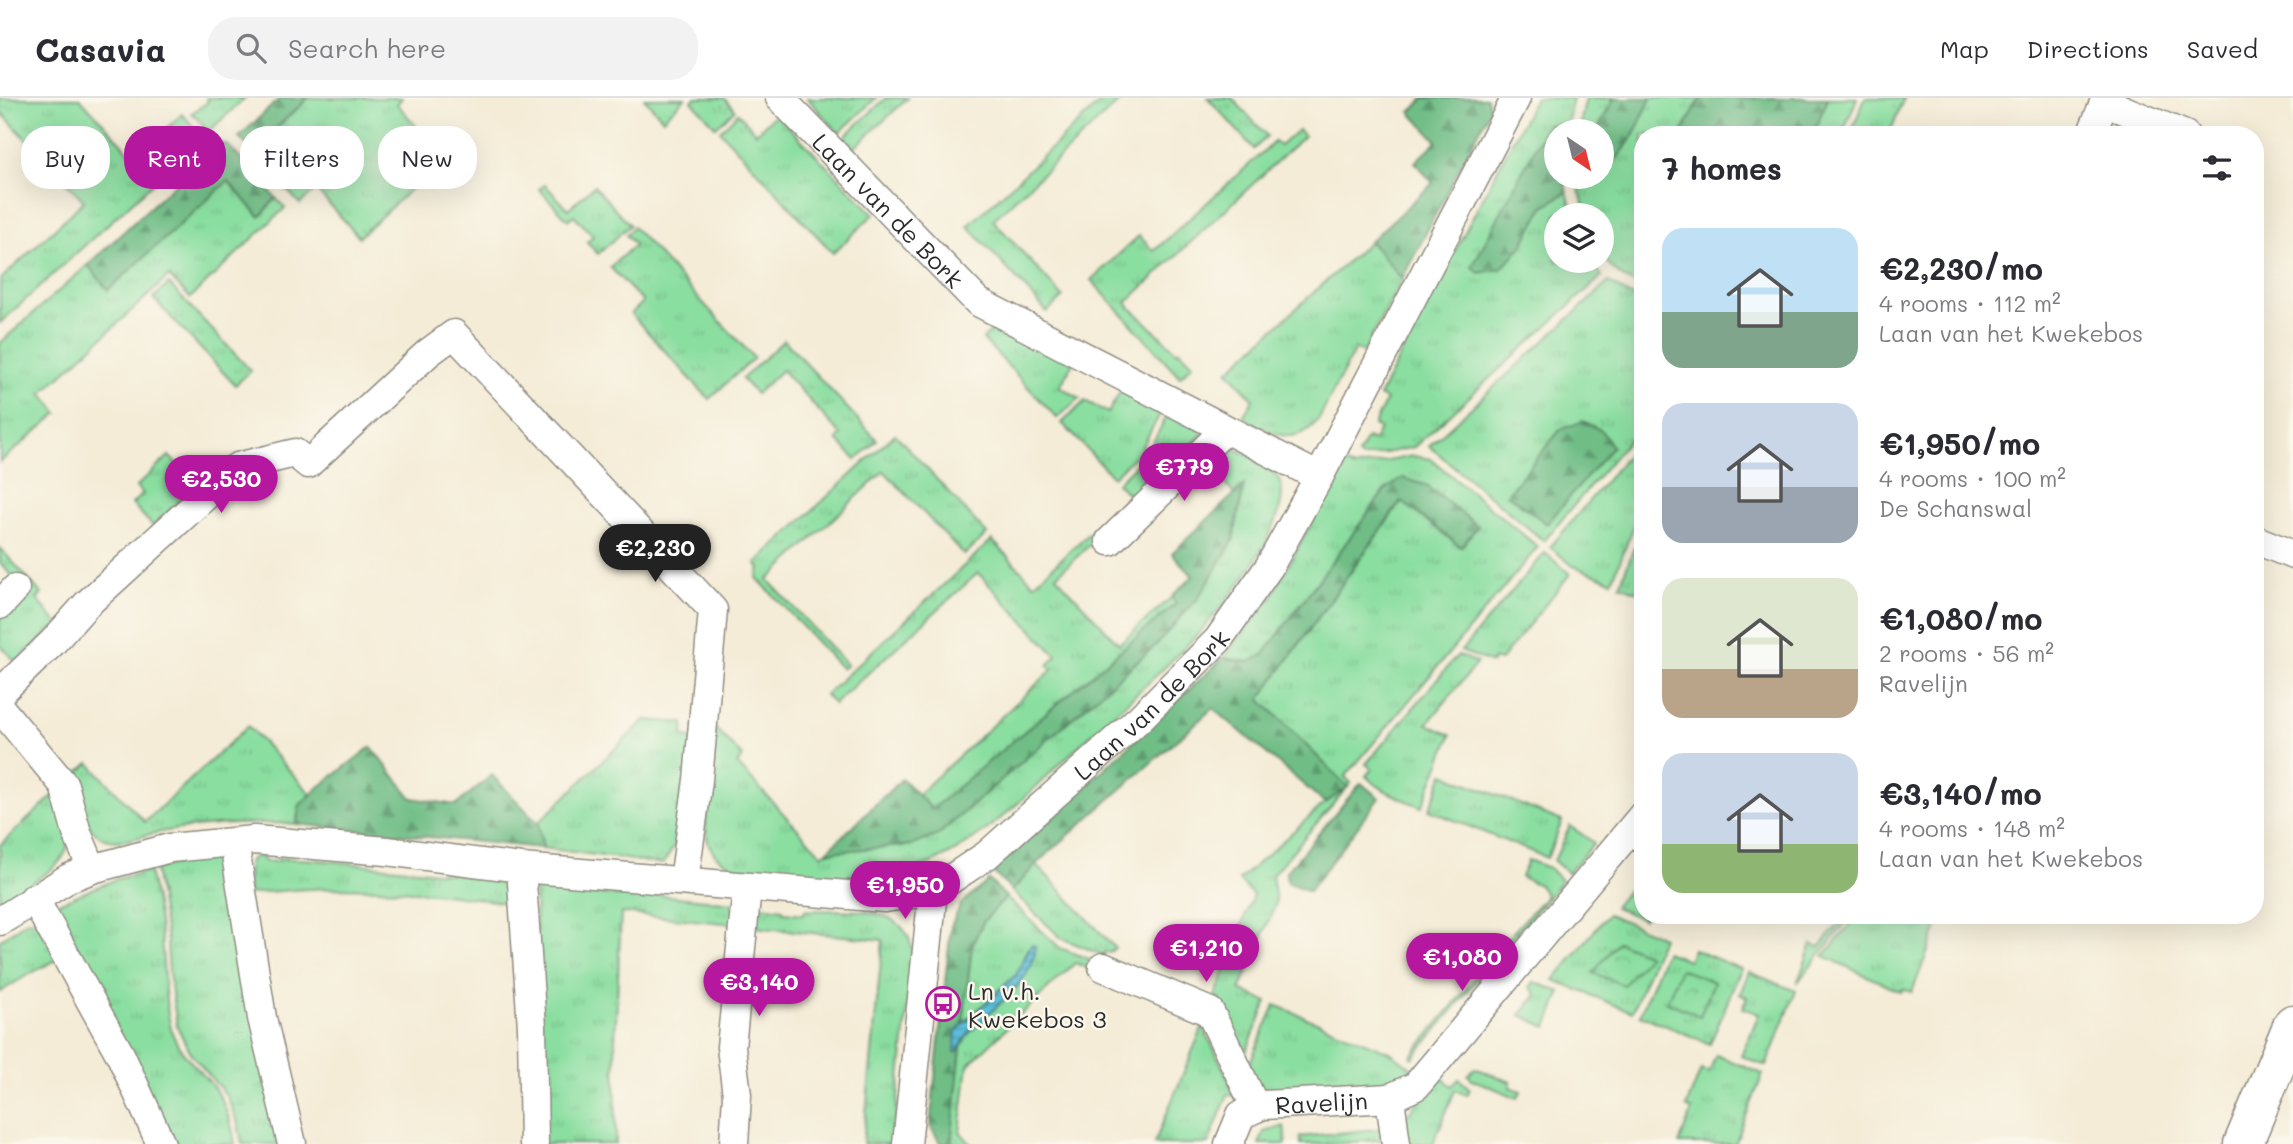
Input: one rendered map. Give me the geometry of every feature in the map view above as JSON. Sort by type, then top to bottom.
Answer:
[{"type":"main road","points":[[2243,1144],[2293,1024]]},
{"type":"street","name":"Laan van de Bork","points":[[780,98],[978,302],[1319,477]]},
{"type":"street","name":"Laan van de Bork","points":[[933,891],[987,855],[1140,718],[1218,640],[1269,567],[1319,477],[1516,98]]},
{"type":"street","points":[[2095,126],[2105,100],[2164,126]]},
{"type":"street","points":[[0,693],[87,604],[237,467],[295,453],[308,464],[428,353],[454,334],[713,610],[698,780],[684,881]]},
{"type":"street","points":[[1110,541],[1226,430]]},
{"type":"street","points":[[2264,543],[2293,555]]},
{"type":"street","points":[[0,708],[64,785],[77,833],[92,869]]},
{"type":"street","name":"Ravelijn","points":[[1229,1144],[1241,1115],[1264,1105],[1390,1098],[1416,1086],[1634,827]]},
{"type":"street","points":[[0,921],[69,878],[92,869],[170,848],[254,840],[747,888],[885,898],[933,891],[907,1144]]},
{"type":"street","points":[[234,842],[262,1018],[292,1144]]},
{"type":"street","points":[[521,868],[532,1027],[534,1144]]},
{"type":"street","points":[[734,1144],[737,1095],[731,1047],[747,888]]},
{"type":"street","points":[[34,898],[121,1056],[161,1144]]},
{"type":"street","name":"Ravelijn","points":[[1103,967],[1210,1012],[1256,1108]]},
{"type":"street","name":"Ravelijn","points":[[1390,1098],[1396,1144]]},
{"type":"green space","points":[[0,98],[80,98],[106,126],[21,126],[21,134],[0,111]]},
{"type":"green space","points":[[206,98],[245,98],[214,126],[204,126],[192,113],[208,102]]},
{"type":"green space","points":[[280,98],[308,98],[278,126],[251,126]]},
{"type":"green space","points":[[308,98],[402,98],[397,104],[416,126],[378,126],[378,189],[411,189],[359,237],[316,190],[300,204],[286,189],[364,189],[364,126],[278,126]]},
{"type":"green space","points":[[644,98],[685,98],[663,119]]},
{"type":"green space","points":[[694,98],[724,98],[735,110],[716,127],[692,101]]},
{"type":"green space","points":[[807,98],[876,98],[839,133]]},
{"type":"green space","points":[[886,98],[908,98],[853,149],[843,138]]},
{"type":"green space","points":[[1105,98],[1123,98],[993,220],[1063,297],[1047,312],[968,226]]},
{"type":"green space","points":[[1208,98],[1232,98],[1267,136],[1254,149]]},
{"type":"green space","points":[[1425,98],[1487,98],[1490,110],[1402,279],[1370,241],[1433,183],[1415,162],[1437,141],[1410,112]]},
{"type":"green space","points":[[1535,98],[1573,98],[1568,119],[1544,119],[1544,140],[1522,246],[1544,206],[1544,273],[1600,273],[1602,276],[1414,447],[1362,458],[1358,455],[1367,438],[1374,441],[1380,429],[1374,425],[1386,400],[1379,396]]},
{"type":"green space","points":[[1586,98],[1614,98],[1603,119],[1581,119]]},
{"type":"green space","points":[[1614,98],[1651,98],[1638,126],[1634,126],[1634,133],[1614,161],[1614,119],[1603,119]]},
{"type":"green space","points":[[1651,98],[1701,98],[1686,126],[1638,126]]},
{"type":"green space","points":[[1701,98],[1828,98],[1816,126],[1686,126]]},
{"type":"green space","points":[[1828,98],[1857,98],[1846,126],[1816,126]]},
{"type":"green space","points":[[1865,98],[1904,98],[1893,126],[1854,126]]},
{"type":"green space","points":[[738,113],[756,133],[776,114],[874,214],[833,253],[720,131]]},
{"type":"green space","points":[[182,114],[193,126],[169,126]]},
{"type":"green space","points":[[1298,130],[1304,136],[1126,303],[1193,364],[1180,377],[1091,280],[1139,236],[1154,251],[1274,142],[1280,146]]},
{"type":"green space","points":[[110,131],[124,146],[124,189],[146,189],[0,323],[0,280],[84,201],[73,189],[110,189]]},
{"type":"green space","points":[[1544,131],[1544,189],[1566,189],[1567,192],[1549,203],[1544,203],[1522,246],[1501,269],[1479,273],[1472,267]]},
{"type":"green space","points":[[1634,133],[1634,283],[1614,270],[1614,203],[1583,203],[1579,190],[1614,189],[1614,162]]},
{"type":"green space","points":[[226,145],[240,158],[240,189],[268,189],[276,198],[260,217],[228,181],[226,183]]},
{"type":"green space","points":[[228,180],[260,216],[276,198],[285,208],[190,298],[169,276],[42,393],[58,413],[0,462],[0,343],[88,265],[108,290],[218,189],[226,189]]},
{"type":"green space","points":[[545,185],[568,209],[594,186],[630,225],[598,254],[587,242],[593,236],[574,215],[568,220],[539,189]]},
{"type":"green space","points":[[170,189],[219,189],[108,290],[88,265]]},
{"type":"green space","points":[[1567,192],[1570,203],[1549,203]]},
{"type":"green space","points":[[633,227],[754,358],[709,399],[631,314],[643,302],[610,267],[635,245],[626,235]]},
{"type":"green space","points":[[1370,241],[1402,279],[1364,352],[1355,349],[1319,419],[1310,428],[1291,436],[1272,432],[1243,417],[1253,399],[1228,371]]},
{"type":"green space","points":[[1609,282],[1634,297],[1634,434],[1544,541],[1429,446]]},
{"type":"green space","points":[[169,284],[251,371],[235,385],[153,298]]},
{"type":"green space","points":[[1000,323],[1073,362],[1060,387],[1080,398],[1057,418],[983,339]]},
{"type":"green space","points":[[784,340],[877,440],[856,460],[837,440],[841,435],[782,370],[756,394],[742,379]]},
{"type":"green space","points":[[1122,388],[1163,409],[1139,452],[1113,477],[1062,423],[1085,401],[1108,413]]},
{"type":"green space","points":[[1169,412],[1205,431],[1136,503],[1117,483],[1146,455]]},
{"type":"green space","points":[[1583,421],[1601,430],[1612,447],[1547,524],[1507,494],[1560,430]]},
{"type":"green space","points":[[895,434],[987,534],[964,555],[884,471],[768,580],[847,665],[842,669],[757,578],[760,568],[756,563]]},
{"type":"green space","points":[[1227,445],[1266,465],[1278,477],[1281,485],[1278,515],[1261,551],[1228,599],[1188,645],[1010,811],[946,856],[901,873],[878,877],[832,878],[739,868],[716,856],[706,832],[715,728],[743,757],[737,764],[822,855],[826,852],[913,845],[938,835],[1157,644],[1198,598],[1233,541],[1244,486],[1234,494],[1208,466],[1209,459]]},
{"type":"green space","points":[[1634,448],[1634,526],[1612,581],[1573,566],[1550,547]]},
{"type":"green space","points":[[169,456],[197,485],[153,526],[132,504],[143,494],[136,487]]},
{"type":"green space","points":[[1413,456],[1431,459],[1538,547],[1345,777],[1351,783],[1272,875],[1276,903],[1240,990],[1267,1002],[1244,1057],[1220,999],[1215,997],[1253,895],[1239,880],[1325,803],[1347,787],[1259,700],[1402,501],[1461,547],[1477,526],[1385,490],[1264,654],[1250,662],[1223,658],[1271,598],[1344,463],[1354,468]]},
{"type":"green space","points":[[1403,478],[1425,485],[1478,526],[1461,547],[1401,501],[1260,699],[1348,787],[1325,803],[1213,708],[1036,864],[1012,891],[990,869],[1030,838],[1223,658],[1250,662],[1264,654],[1385,490]]},
{"type":"green space","points":[[1244,485],[1233,541],[1198,598],[1157,644],[938,835],[913,845],[826,852],[902,779],[932,809],[1176,604],[1172,597],[1193,576],[1172,553]]},
{"type":"green space","points":[[1126,499],[1132,506],[1056,576],[1119,644],[1172,597],[1176,604],[932,810],[917,795],[1052,670],[1048,665],[1057,656],[978,573],[834,704],[825,695],[992,540],[1034,584]]},
{"type":"green space","points":[[0,548],[42,594],[37,599],[58,624],[16,662],[0,645],[0,618],[27,592],[0,563]]},
{"type":"green space","points":[[1634,548],[1634,590],[1620,585]]},
{"type":"green space","points":[[1545,553],[1570,574],[1500,661],[1494,659],[1492,663],[1461,651]]},
{"type":"green space","points":[[1458,655],[1477,663],[1427,724],[1451,735],[1422,807],[1372,782],[1366,776],[1372,769],[1366,764]]},
{"type":"green space","points":[[645,720],[684,723],[683,736],[694,739],[679,839],[663,864],[543,848],[538,823]]},
{"type":"green space","points":[[248,726],[311,794],[300,805],[296,824],[205,826],[118,841],[99,836],[89,825],[72,778],[89,763],[145,822]]},
{"type":"green space","points":[[371,747],[412,798],[456,805],[492,775],[538,823],[543,848],[296,824],[300,805]]},
{"type":"green space","points":[[1444,774],[1562,821],[1547,858],[1429,810]]},
{"type":"green space","points":[[1361,783],[1379,798],[1309,891],[1287,882],[1286,872]]},
{"type":"green space","points":[[54,795],[67,831],[66,852],[42,877],[0,901],[0,845]]},
{"type":"green space","points":[[1570,826],[1594,843],[1568,873],[1554,861]]},
{"type":"green space","points":[[253,857],[263,857],[263,861],[278,862],[278,858],[319,860],[505,879],[513,887],[516,905],[382,889],[316,889],[249,894],[248,863]]},
{"type":"green space","points":[[222,858],[283,1144],[242,1144],[238,1123],[226,1095],[190,1053],[177,1026],[155,869],[183,862]]},
{"type":"green space","points":[[1528,860],[1549,868],[1562,881],[1492,963],[1487,961],[1546,896],[1539,885],[1521,877]]},
{"type":"green space","points":[[1036,864],[1115,948],[1103,955],[1061,938],[1012,891]]},
{"type":"green space","points":[[149,871],[159,922],[166,999],[173,1035],[183,1053],[211,1084],[221,1100],[235,1144],[168,1144],[55,917],[58,903],[117,879]]},
{"type":"green space","points":[[989,880],[1006,897],[983,922],[972,945],[963,1023],[957,1031],[957,1052],[961,1047],[951,1144],[941,1144],[930,1126],[951,926],[961,904]]},
{"type":"green space","points":[[535,882],[569,885],[569,889],[619,896],[620,891],[623,891],[732,903],[734,909],[734,924],[621,913],[615,1040],[616,1144],[540,1144]]},
{"type":"green space","points":[[1634,882],[1634,915],[1614,907]]},
{"type":"green space","points":[[1006,897],[1060,948],[1100,963],[1097,972],[1075,963],[968,1065],[960,1132],[971,1144],[951,1144],[961,1047],[970,1032],[1016,988],[1028,970],[1033,945],[1027,950],[1017,974],[963,1023],[972,945],[983,922]]},
{"type":"green space","points":[[762,906],[804,914],[805,910],[874,913],[901,926],[909,939],[913,958],[895,1144],[863,1144],[883,940],[754,927],[756,912]]},
{"type":"green space","points":[[1608,914],[1662,937],[1632,1012],[1554,980]]},
{"type":"green space","points":[[28,920],[41,924],[60,958],[0,992],[0,940]]},
{"type":"green space","points":[[1839,924],[1845,924],[1797,983],[1812,944],[1820,947]]},
{"type":"green space","points":[[1851,924],[1938,925],[1912,992],[1902,989],[1901,992],[1824,956]]},
{"type":"green space","points":[[1618,942],[1649,955],[1624,985],[1593,973]]},
{"type":"green space","points":[[1693,949],[1741,969],[1710,1044],[1640,1015],[1665,952],[1688,960]]},
{"type":"green space","points":[[1438,951],[1486,970],[1413,1058],[1411,1056],[1480,972],[1479,969]]},
{"type":"green space","points":[[1680,969],[1714,982],[1700,1016],[1667,1002]]},
{"type":"green space","points":[[1749,972],[1796,991],[1766,1066],[1741,1056],[1759,1014],[1743,1008],[1747,997],[1740,994]]},
{"type":"green space","points":[[1534,982],[1561,992],[1547,1027],[1520,1015],[1537,995],[1530,987]]},
{"type":"green space","points":[[1275,1005],[1392,1053],[1414,1070],[1396,1081],[1387,1083],[1259,1094],[1248,1067]]},
{"type":"green space","points":[[1203,1026],[1237,1097],[1228,1094],[1208,1144],[1154,1144]]},
{"type":"green space","points":[[1716,1055],[1763,1074],[1735,1144],[1679,1144],[1692,1110],[1686,1107],[1701,1070],[1709,1073]]},
{"type":"green space","points":[[1475,1068],[1511,1082],[1510,1087],[1521,1091],[1518,1098],[1473,1080],[1468,1075]]},
{"type":"green space","points":[[1439,1075],[1452,1086],[1459,1079],[1470,1089],[1467,1095],[1455,1090],[1433,1144],[1406,1144],[1404,1119]]},
{"type":"green space","points":[[1284,1126],[1286,1144],[1259,1144],[1264,1132]]},
{"type":"green space","points":[[1386,1128],[1387,1139],[1301,1144],[1300,1137]]},
{"type":"water","points":[[1031,945],[1035,946],[1034,957],[1022,980],[971,1031],[955,1052],[956,1031],[1017,974]]},
{"type":"place","name":"Ln v.h. Kwekebos 3","points":[[943,1004]]}]
